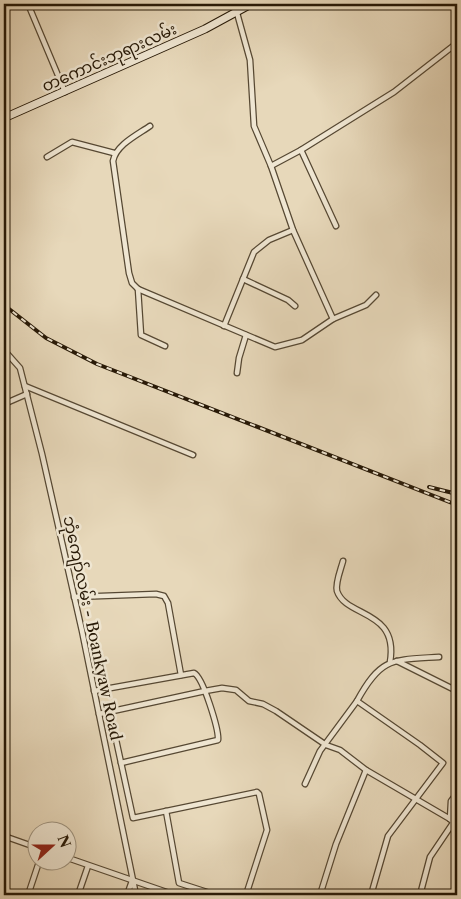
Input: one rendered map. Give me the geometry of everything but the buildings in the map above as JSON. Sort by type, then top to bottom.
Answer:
[{"type":"main road","name":"တကောင်းဘုရားလမ်း","points":[[4,118],[65,93],[237,13],[251,4]]},
{"type":"street","points":[[28,4],[65,93]]},
{"type":"street","points":[[237,13],[250,60],[254,126],[271,166],[293,230],[333,319]]},
{"type":"street","points":[[271,166],[301,150],[394,92],[457,43]]},
{"type":"street","points":[[150,126],[114,153],[113,168],[129,274],[132,283],[138,290],[276,347],[302,340],[333,319],[366,305],[376,295]]},
{"type":"street","points":[[47,157],[72,142],[114,153]]},
{"type":"street","points":[[301,150],[336,226]]},
{"type":"street","points":[[224,326],[254,252],[259,246],[293,230]]},
{"type":"street","points":[[243,279],[288,300],[295,306]]},
{"type":"street","points":[[138,290],[141,334],[165,346]]},
{"type":"street","points":[[237,373],[239,358],[246,335]]},
{"type":"street","name":"ဘုံကျော်လမ်း - Boankyaw Road","points":[[4,350],[20,368],[27,394],[74,597],[136,895]]},
{"type":"street","points":[[25,386],[193,455]]},
{"type":"street","points":[[4,404],[27,394]]},
{"type":"street","points":[[343,561],[337,587],[338,592],[347,603],[381,624],[389,638],[392,651],[390,662]]},
{"type":"street","points":[[74,597],[156,594],[164,596],[168,603],[181,675]]},
{"type":"street","points":[[305,784],[320,751],[357,701],[366,683],[390,662],[439,657]]},
{"type":"street","points":[[396,660],[457,691]]},
{"type":"street","points":[[94,691],[181,675],[197,674],[205,691],[218,740],[121,763]]},
{"type":"street","points":[[99,714],[222,688],[236,690],[244,698],[276,711],[326,745],[340,750],[366,770],[454,823]]},
{"type":"street","points":[[357,701],[442,760],[442,766],[388,836],[371,895]]},
{"type":"street","points":[[110,712],[133,818]]},
{"type":"street","points":[[320,895],[336,844],[366,770]]},
{"type":"street","points":[[121,820],[258,793],[267,830],[246,895]]},
{"type":"street","points":[[420,895],[430,857],[454,823],[451,801],[457,793]]},
{"type":"street","points":[[78,862],[133,879],[175,895],[179,883],[166,811]]},
{"type":"street","points":[[4,836],[28,844]]},
{"type":"street","points":[[78,895],[88,866]]},
{"type":"street","points":[[28,895],[35,872]]},
{"type":"street","points":[[127,895],[133,879]]},
{"type":"street","points":[[179,883],[216,895]]},
{"type":"railway","points":[[4,305],[46,338],[97,364],[457,505]]},
{"type":"railway","points":[[429,487],[457,494]]}]
